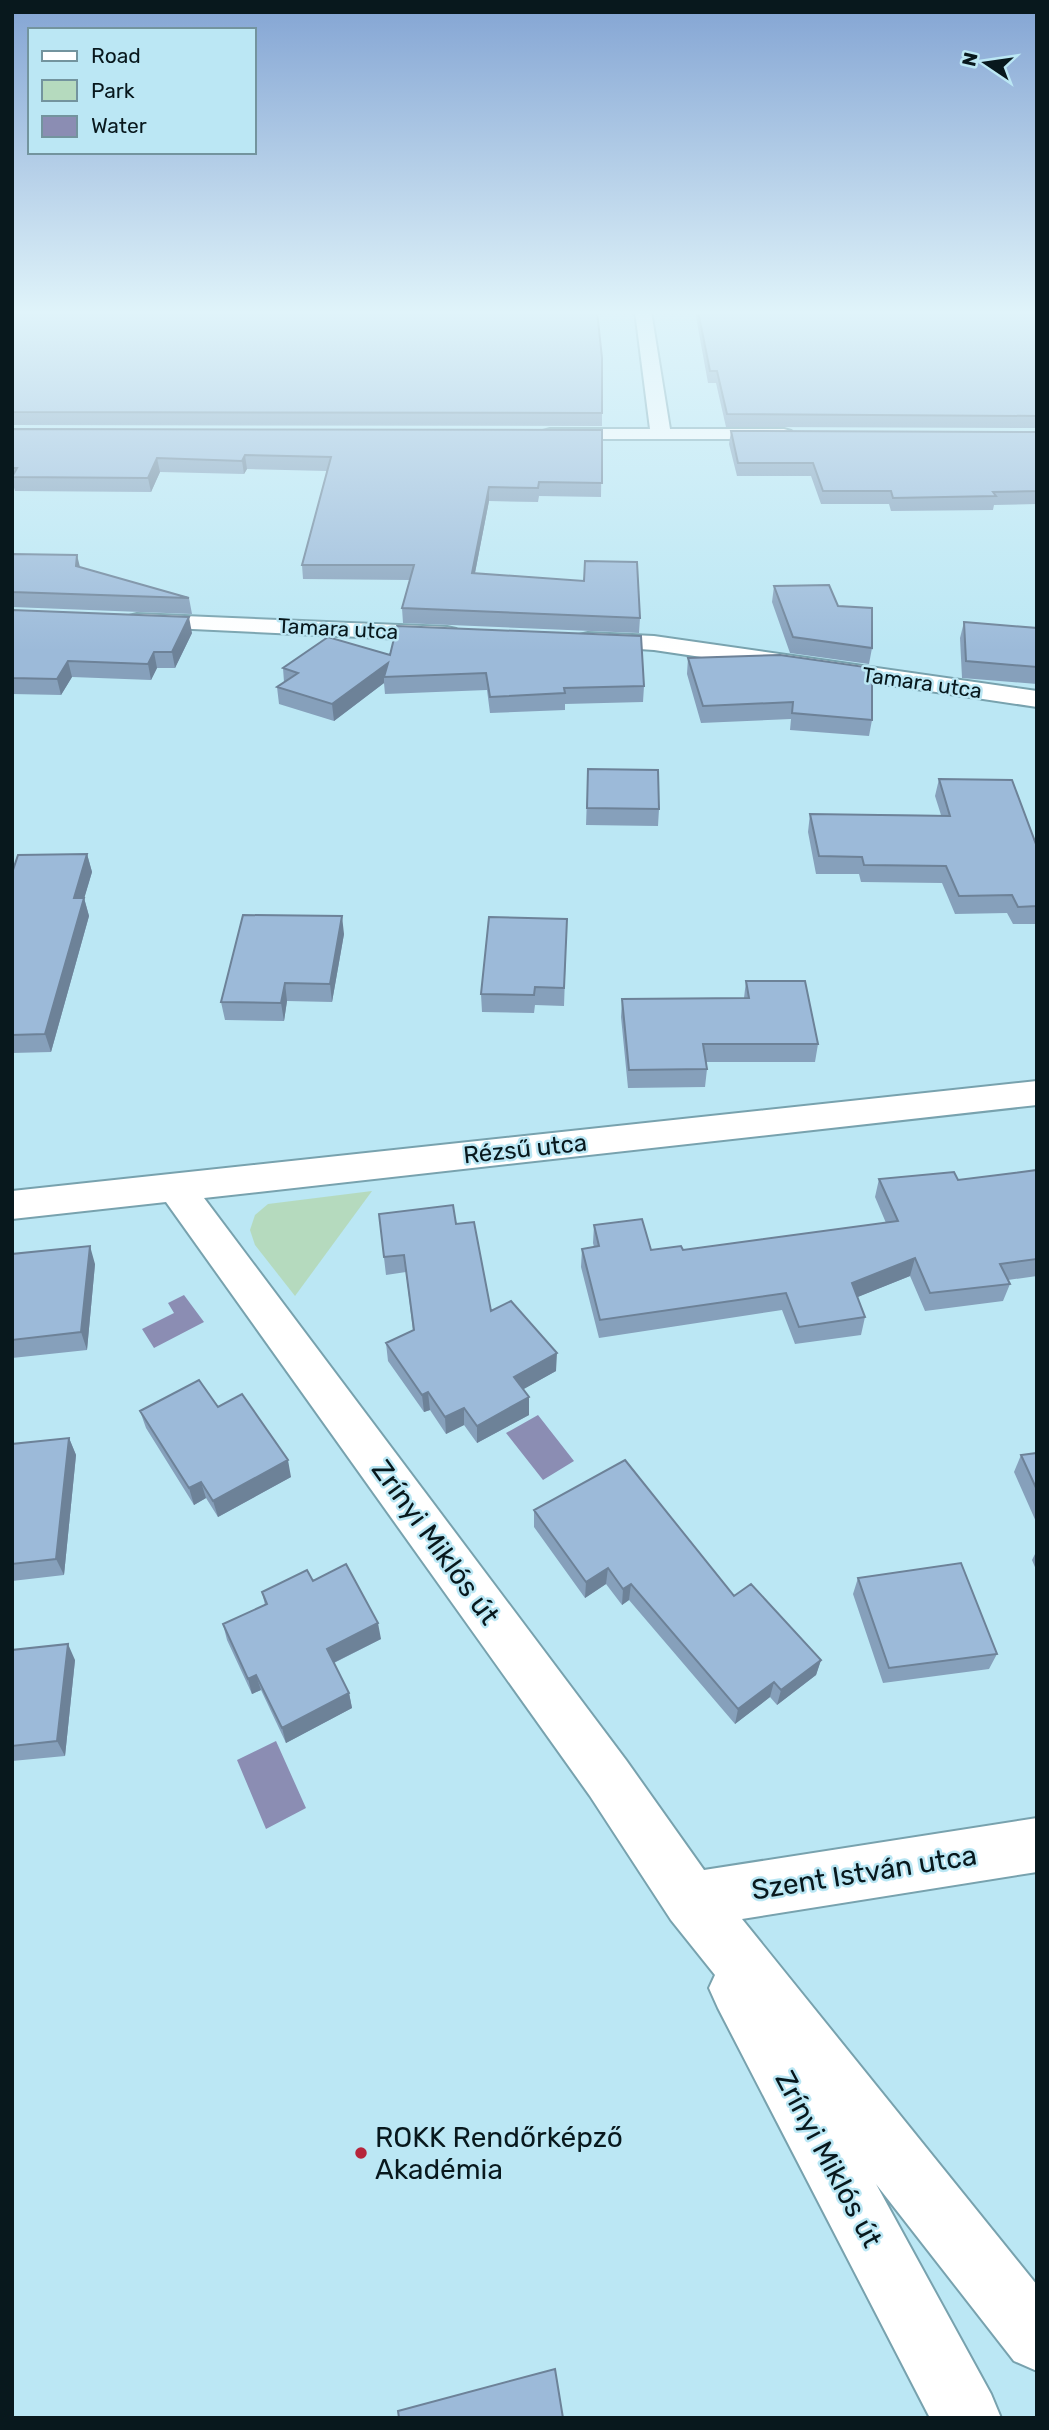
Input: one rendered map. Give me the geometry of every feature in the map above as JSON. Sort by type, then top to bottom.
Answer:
[{"type":"street","points":[[660,424],[662,435]]},
{"type":"street","points":[[537,435],[800,435]]},
{"type":"street","name":"Tamara utca","points":[[109,620],[465,635]]},
{"type":"street","name":"Tamara utca","points":[[559,639],[654,643],[1037,699]]},
{"type":"street","name":"Rézsű utca","points":[[12,1205],[1037,1093]]},
{"type":"street","name":"Zrínyi Miklós út","points":[[176,1187],[608,1777],[691,1900],[1037,2338]]},
{"type":"street","name":"Szent István utca","points":[[691,1900],[1037,1845]]},
{"type":"street","name":"Zrínyi Miklós út","points":[[691,1900],[967,2418]]},
{"type":"green space","points":[[372,1191],[295,1296],[255,1245],[250,1230],[255,1215],[268,1204]]},
{"type":"water","points":[[184,1295],[204,1322],[154,1348],[142,1329],[174,1313],[168,1303]]},
{"type":"water","points":[[538,1415],[574,1461],[543,1480],[506,1433]]},
{"type":"water","points":[[276,1741],[306,1808],[266,1829],[237,1760]]},
{"type":"building","points":[[12,429],[602,430],[602,483],[539,482],[538,488],[489,487],[472,573],[584,581],[585,561],[637,562],[640,618],[402,608],[414,565],[302,565],[331,457],[245,455],[242,461],[157,458],[148,478],[12,477],[17,468],[12,468]]},
{"type":"building","points":[[731,431],[1037,432],[1037,491],[993,492],[996,496],[893,498],[891,491],[823,491],[813,463],[738,463]]},
{"type":"building","points":[[12,554],[77,555],[76,566],[189,598],[12,592]]},
{"type":"building","points":[[829,585],[838,606],[872,608],[872,648],[793,637],[774,586]]},
{"type":"building","points":[[12,610],[189,617],[172,652],[154,652],[148,664],[68,661],[57,679],[12,678]]},
{"type":"building","points":[[964,622],[1037,628],[1037,667],[966,661]]},
{"type":"building","points":[[397,626],[641,636],[644,686],[564,688],[565,693],[490,697],[486,673],[384,677],[388,663],[332,704],[277,687],[298,673],[283,668],[328,637],[390,655]]},
{"type":"building","points":[[780,655],[872,668],[872,720],[792,713],[793,702],[703,706],[688,658]]},
{"type":"building","points":[[588,769],[658,770],[659,809],[587,808]]},
{"type":"building","points":[[939,779],[1012,780],[1037,847],[1037,906],[1018,907],[1012,895],[959,896],[946,866],[864,865],[862,857],[819,856],[810,814],[950,816]]},
{"type":"building","points":[[87,854],[74,898],[84,898],[45,1034],[12,1035],[12,873],[18,855]]},
{"type":"building","points":[[243,915],[342,916],[330,984],[285,983],[281,1003],[221,1002]]},
{"type":"building","points":[[489,917],[567,919],[564,988],[535,987],[534,995],[481,994]]},
{"type":"building","points":[[746,981],[805,981],[818,1044],[703,1044],[707,1069],[629,1070],[622,999],[749,998]]},
{"type":"building","points":[[1037,1170],[1037,1259],[1000,1264],[1010,1284],[930,1293],[915,1258],[852,1283],[865,1317],[799,1327],[786,1293],[600,1320],[582,1249],[599,1246],[594,1225],[642,1219],[651,1250],[681,1246],[683,1250],[898,1221],[879,1179],[954,1172],[958,1180]]},
{"type":"building","points":[[453,1205],[456,1224],[474,1222],[491,1311],[511,1301],[557,1353],[514,1377],[529,1397],[477,1426],[464,1408],[445,1417],[428,1392],[422,1395],[386,1343],[414,1330],[404,1255],[384,1257],[379,1214]]},
{"type":"building","points":[[90,1246],[81,1332],[12,1340],[12,1254]]},
{"type":"building","points":[[199,1380],[218,1407],[242,1394],[288,1460],[213,1501],[201,1482],[189,1488],[140,1411]]},
{"type":"building","points":[[69,1438],[56,1559],[12,1564],[12,1444]]},
{"type":"building","points":[[1037,1453],[1037,1490],[1021,1455]]},
{"type":"building","points":[[625,1460],[734,1596],[751,1584],[821,1660],[781,1690],[774,1682],[738,1709],[631,1584],[623,1589],[608,1568],[586,1582],[534,1510]]},
{"type":"building","points":[[961,1563],[997,1654],[889,1668],[858,1578]]},
{"type":"building","points":[[346,1564],[378,1623],[327,1649],[349,1693],[282,1728],[256,1675],[248,1679],[223,1624],[267,1604],[262,1592],[307,1570],[313,1581]]},
{"type":"building","points":[[68,1644],[57,1741],[12,1746],[12,1650]]},
{"type":"building","points":[[555,2369],[563,2418],[399,2418],[398,2411]]},
{"type":"place","name":"ROKK Rendőrképző Akadémia","points":[[361,2153]]}]
